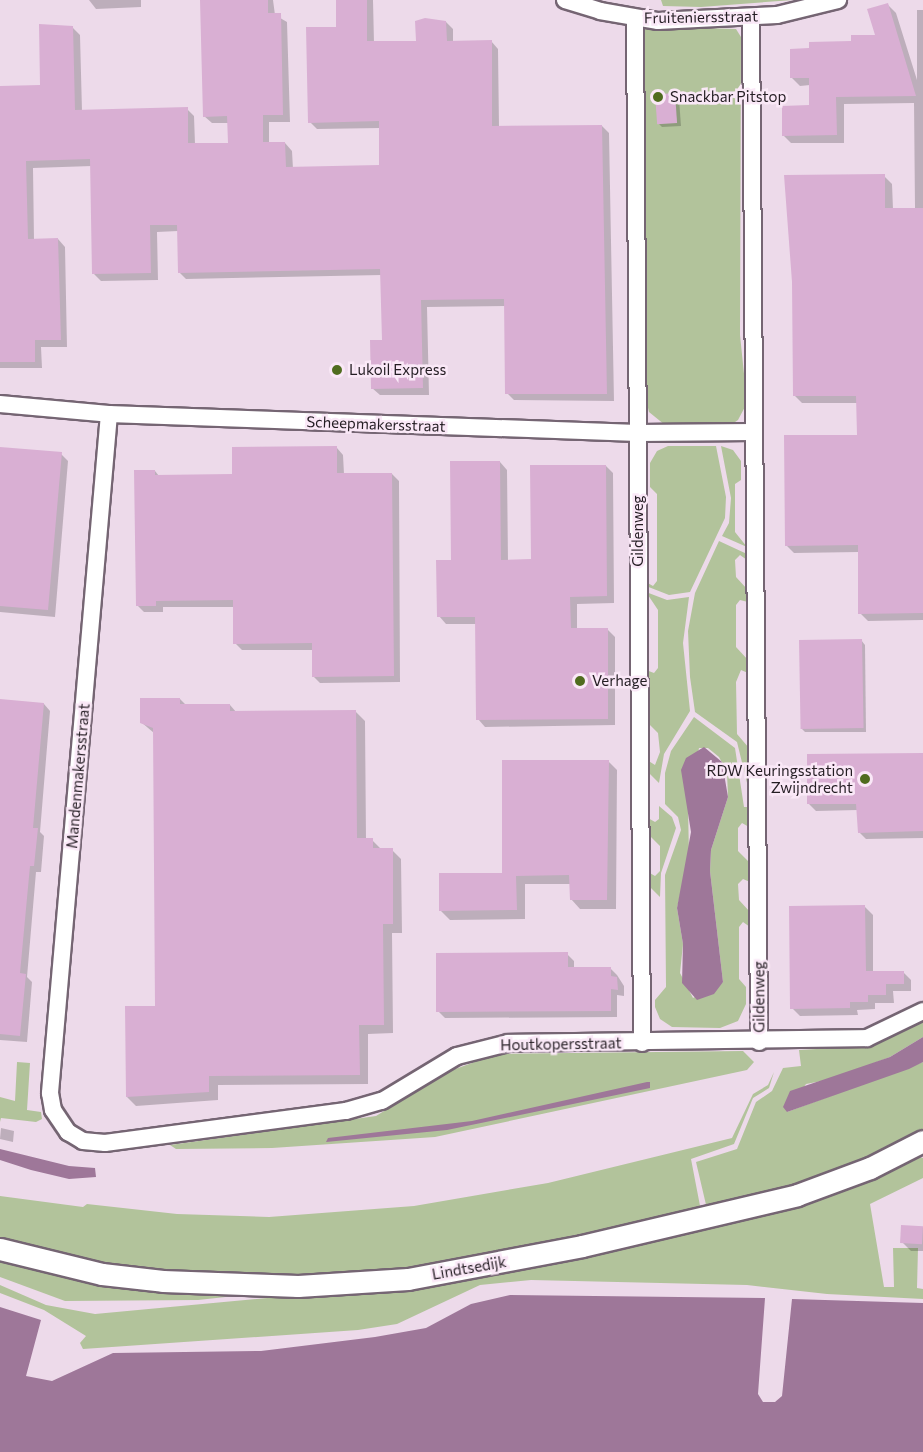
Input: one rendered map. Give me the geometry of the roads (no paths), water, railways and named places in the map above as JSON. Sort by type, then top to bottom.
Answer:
[{"type":"street","name":"Fruiteniersstraat","points":[[565,0],[635,18],[751,17],[807,10],[838,0]]},
{"type":"street","name":"Gildenweg","points":[[751,17],[759,1042]]},
{"type":"street","name":"Gildenweg","points":[[635,18],[642,1043]]},
{"type":"street","name":"Scheepmakersstraat","points":[[0,404],[109,414],[638,433],[753,432]]},
{"type":"street","name":"Mandenmakersstraat","points":[[68,1132],[53,1110],[50,1093],[109,414]]},
{"type":"street","name":"Houtkopersstraat","points":[[68,1132],[82,1141],[105,1143],[346,1111],[382,1101],[457,1056],[483,1047],[867,1038],[923,1011]]},
{"type":"street","name":"Lindtsedijk","points":[[0,1249],[102,1274],[163,1281],[298,1286],[408,1279],[582,1246],[797,1195],[870,1168],[923,1141]]},
{"type":"place","name":"Snackbar Pitstop","points":[[658,97]]},
{"type":"place","name":"Lukoil Express","points":[[337,370]]},
{"type":"place","name":"Verhage","points":[[580,681]]},
{"type":"place","name":"RDW Keuringsstation Zwijndrecht","points":[[865,779]]}]
